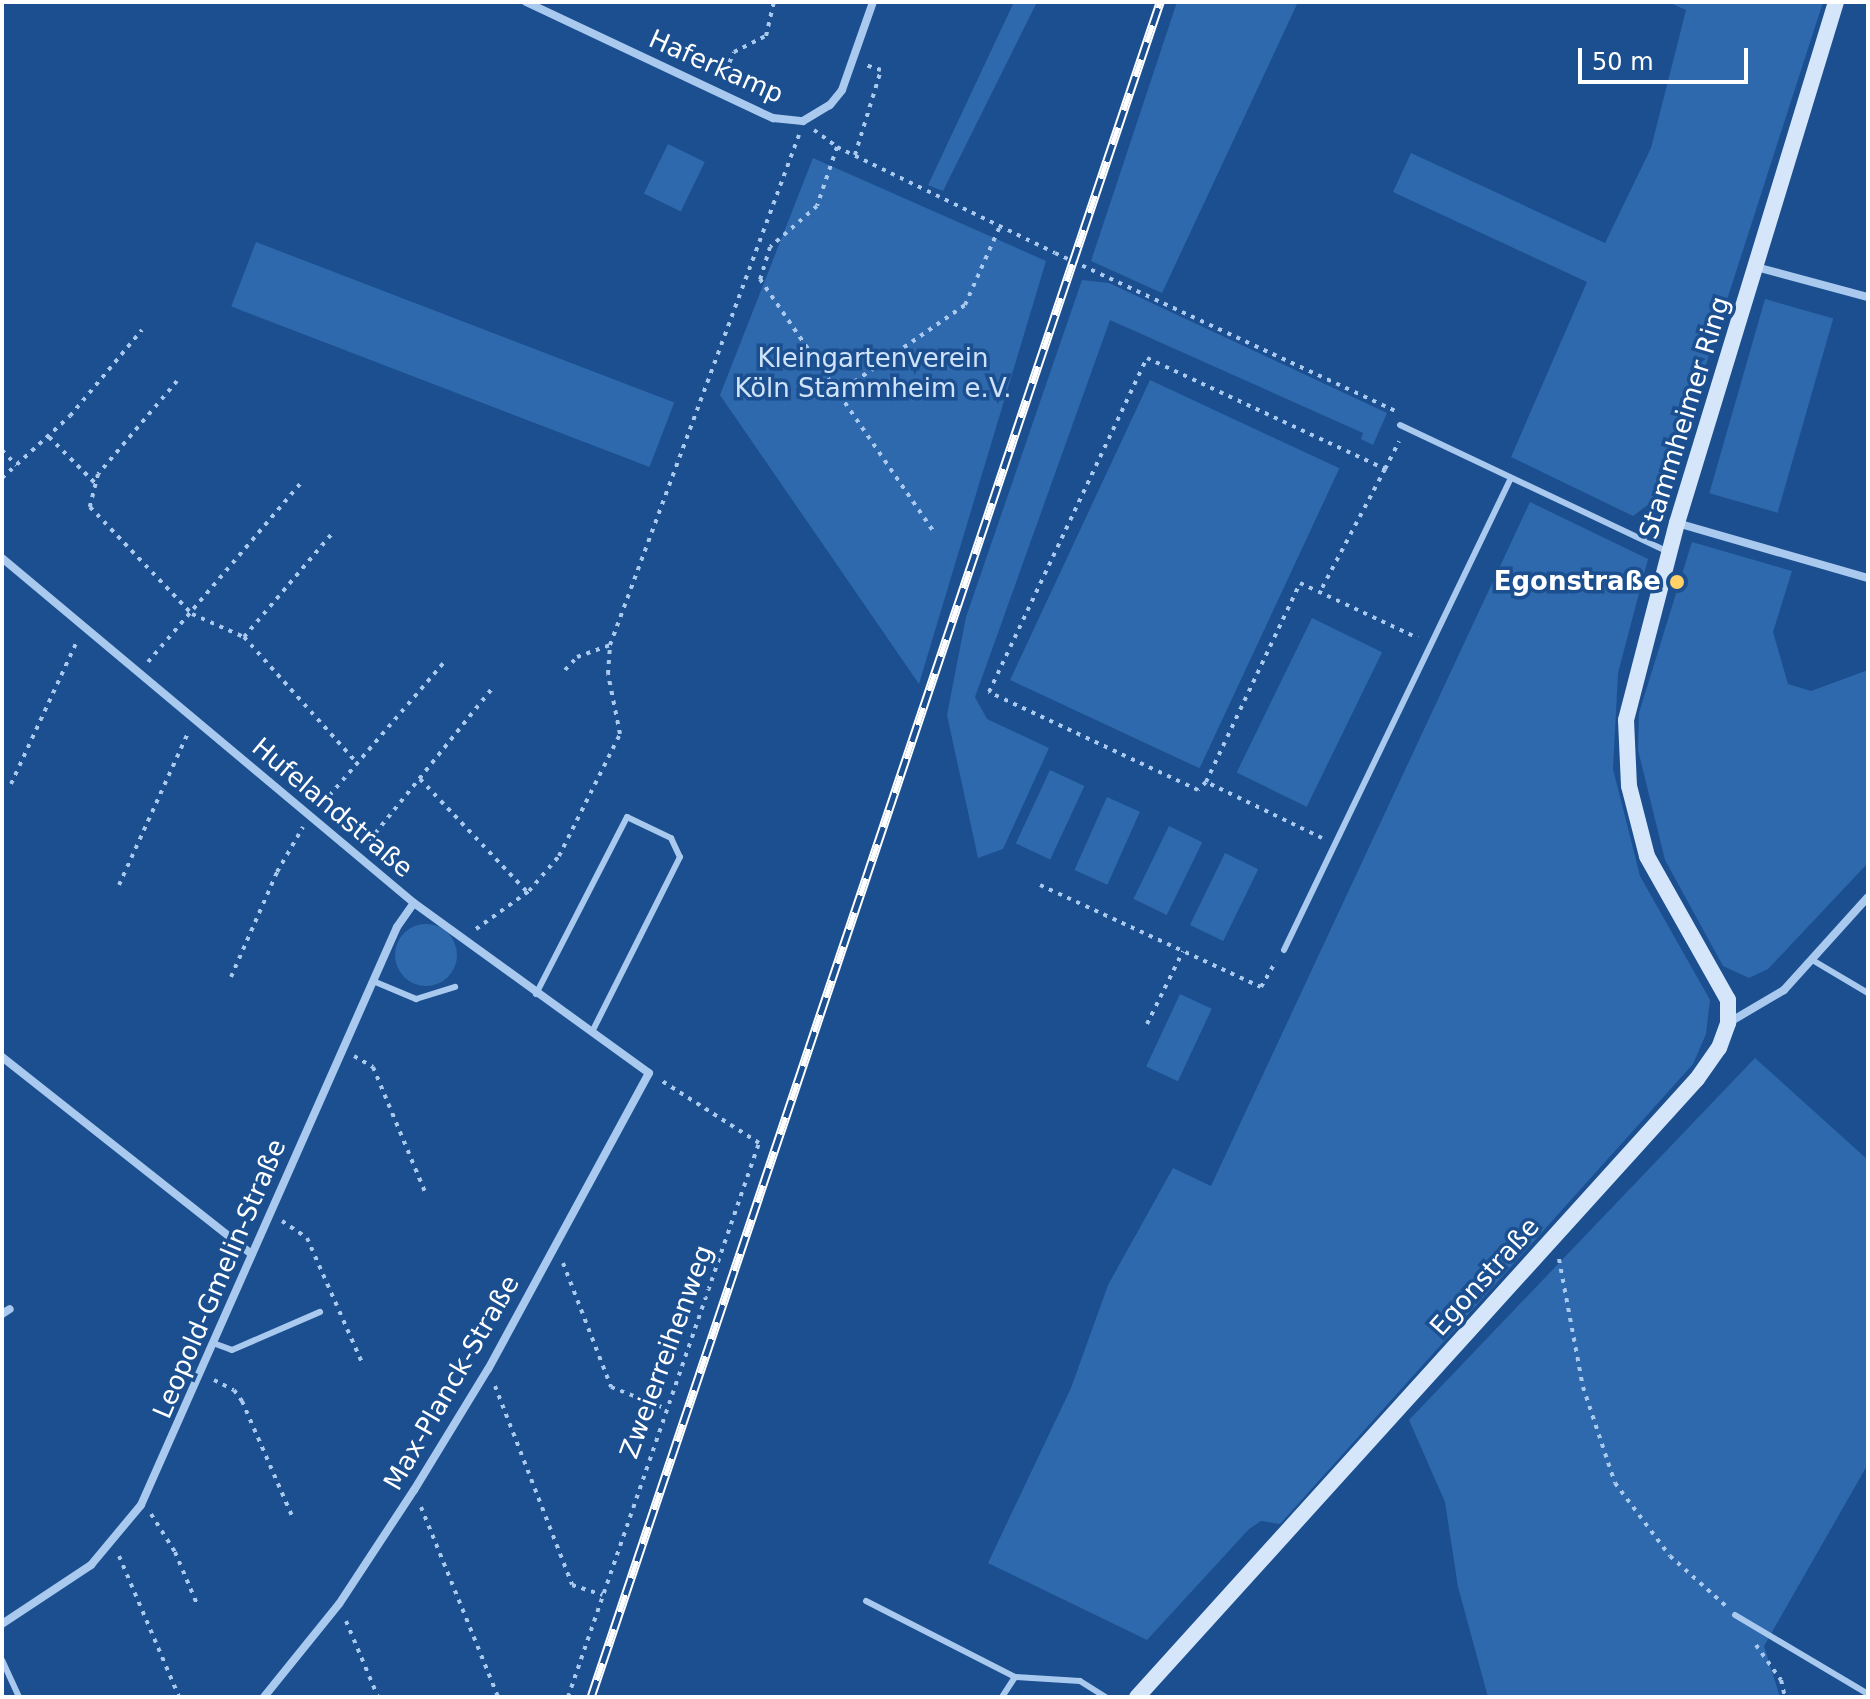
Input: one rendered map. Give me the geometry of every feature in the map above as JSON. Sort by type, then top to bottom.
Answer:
[{"type":"street","name":"Haferkamp","points":[[526,2],[773,118],[803,121],[830,105],[855,61],[873,2]]},
{"type":"street","name":"Stammheimer Ring","points":[[1728,1023],[1728,1000],[1647,856],[1629,786],[1626,720],[1677,523],[1836,2]]},
{"type":"street","points":[[1756,267],[1868,297]]},
{"type":"street","points":[[1677,523],[1868,578]]},
{"type":"street","name":"Hufelandstraße","points":[[2,558],[414,903],[649,1073]]},
{"type":"street","points":[[1728,1023],[1756,1010],[1814,961],[1868,897]]},
{"type":"street","name":"Leopold-Gmelin-Straße","points":[[2,1624],[61,1588],[114,1543],[142,1502],[373,981],[414,903]]},
{"type":"street","name":"Egonstraße","points":[[1137,1697],[1697,1079],[1719,1048],[1728,1023]]},
{"type":"street","points":[[2,1057],[251,1254]]},
{"type":"street","name":"Max-Planck-Straße","points":[[264,1697],[339,1604],[414,1490],[488,1369],[649,1073]]},
{"type":"lane","points":[[1403,426],[1669,552]]},
{"type":"lane","points":[[1284,950],[1511,478]]},
{"type":"lane","points":[[536,994],[627,817],[671,838],[680,857],[592,1032]]},
{"type":"lane","points":[[1814,961],[1868,993]]},
{"type":"lane","points":[[373,981],[416,999],[455,987]]},
{"type":"lane","points":[[213,1343],[232,1350],[320,1312]]},
{"type":"lane","points":[[866,1601],[1015,1677],[1080,1681],[1106,1697]]},
{"type":"lane","points":[[1735,1615],[1868,1694]]},
{"type":"lane","points":[[2,1660],[19,1697]]},
{"type":"lane","points":[[1002,1697],[1015,1677]]},
{"type":"path","points":[[718,91],[734,52],[766,36],[774,2]]},
{"type":"path","points":[[855,61],[881,70],[855,155]]},
{"type":"path","points":[[466,939],[528,893],[559,856],[620,734],[608,674],[610,645],[803,121],[837,147],[1396,411],[1403,426],[1385,469],[1320,592]]},
{"type":"path","points":[[837,147],[817,206],[770,247],[760,279],[934,532]]},
{"type":"path","points":[[838,393],[965,305],[1000,226]]},
{"type":"path","points":[[2,478],[48,436],[142,330]]},
{"type":"path","points":[[1385,469],[1147,358],[989,692],[1198,790],[1206,782],[1300,583],[1431,644]]},
{"type":"path","points":[[177,381],[95,483],[90,507],[192,614],[244,637],[357,763]]},
{"type":"path","points":[[48,436],[95,483]]},
{"type":"path","points":[[2,450],[16,465]]},
{"type":"path","points":[[148,662],[302,482]]},
{"type":"path","points":[[244,637],[335,530]]},
{"type":"path","points":[[11,784],[85,628]]},
{"type":"path","points":[[565,670],[577,657],[610,645]]},
{"type":"path","points":[[323,803],[445,661]]},
{"type":"path","points":[[369,841],[494,686]]},
{"type":"path","points":[[119,885],[194,719]]},
{"type":"path","points":[[420,779],[528,893]]},
{"type":"path","points":[[1206,782],[1335,844]]},
{"type":"path","points":[[231,977],[277,872],[310,815]]},
{"type":"path","points":[[1040,885],[1261,987],[1284,950]]},
{"type":"path","points":[[1147,1024],[1184,951]]},
{"type":"path","points":[[343,1049],[373,1067],[425,1192]]},
{"type":"path","name":"Zweierreihenweg","points":[[568,1697],[664,1408],[759,1143],[649,1073]]},
{"type":"path","points":[[269,1213],[307,1238],[363,1365]]},
{"type":"path","points":[[555,1243],[611,1387],[664,1408]]},
{"type":"path","points":[[1548,1244],[1559,1260],[1583,1387],[1615,1483],[1670,1556],[1735,1615],[1781,1680],[1785,1697]]},
{"type":"path","points":[[488,1369],[572,1585],[602,1595]]},
{"type":"path","points":[[200,1373],[234,1390],[242,1401],[292,1516]]},
{"type":"path","points":[[414,1490],[498,1697]]},
{"type":"path","points":[[142,1502],[175,1552],[197,1604]]},
{"type":"path","points":[[114,1543],[179,1697]]},
{"type":"path","points":[[339,1604],[378,1697]]},
{"type":"green space","points":[[1014,2],[1037,2],[943,191],[928,185]]},
{"type":"green space","points":[[1177,2],[1298,2],[1162,293],[1091,261]]},
{"type":"green space","points":[[1668,2],[1823,2],[1665,492],[1633,516],[1511,457],[1587,282],[1393,192],[1411,153],[1605,243],[1651,148],[1686,10]]},
{"type":"green space","points":[[668,144],[705,162],[681,211],[644,193]]},
{"type":"green space","name":"Kleingartenverein Köln Stammheim e.V.","points":[[813,158],[1046,261],[919,684],[720,395]]},
{"type":"green space","points":[[256,242],[674,403],[650,467],[231,306]]},
{"type":"green space","points":[[1082,280],[1109,283],[1387,413],[1373,445],[1361,439],[1363,433],[1110,320],[975,697],[987,719],[1049,748],[1003,849],[978,858],[947,715],[966,617]]},
{"type":"green space","points":[[1765,299],[1833,319],[1778,513],[1709,493]]},
{"type":"green space","points":[[1150,380],[1339,468],[1200,768],[1010,680]]},
{"type":"green space","points":[[1530,502],[1648,559],[1618,673],[1613,769],[1640,876],[1710,1000],[1706,1034],[1693,1064],[1280,1524],[1261,1521],[1249,1529],[1147,1640],[988,1563],[1071,1388],[1108,1285],[1173,1168],[1211,1186]]},
{"type":"green space","points":[[1692,542],[1792,571],[1773,632],[1788,684],[1811,691],[1868,670],[1868,863],[1768,969],[1749,978],[1723,966],[1665,860],[1638,750],[1639,713]]},
{"type":"green space","points":[[1312,618],[1382,652],[1307,807],[1237,773]]},
{"type":"green space","points":[[1050,770],[1084,786],[1050,859],[1016,843]]},
{"type":"green space","points":[[1107,797],[1140,812],[1107,885],[1074,870]]},
{"type":"green space","points":[[1169,826],[1202,842],[1167,915],[1133,899]]},
{"type":"green space","points":[[1225,853],[1258,869],[1223,941],[1190,925]]},
{"type":"green space","points":[[426,924],[448,933],[457,955],[448,977],[426,986],[404,977],[395,955],[404,933]]},
{"type":"green space","points":[[1180,994],[1212,1009],[1178,1081],[1146,1067]]},
{"type":"green space","points":[[1755,1058],[1868,1160],[1868,1464],[1764,1646],[1780,1697],[1488,1697],[1458,1587],[1445,1502],[1409,1420]]},
{"type":"railway","points":[[591,1697],[1160,2]]},
{"type":"place","name":"Egonstraße","points":[[1677,582]]}]
